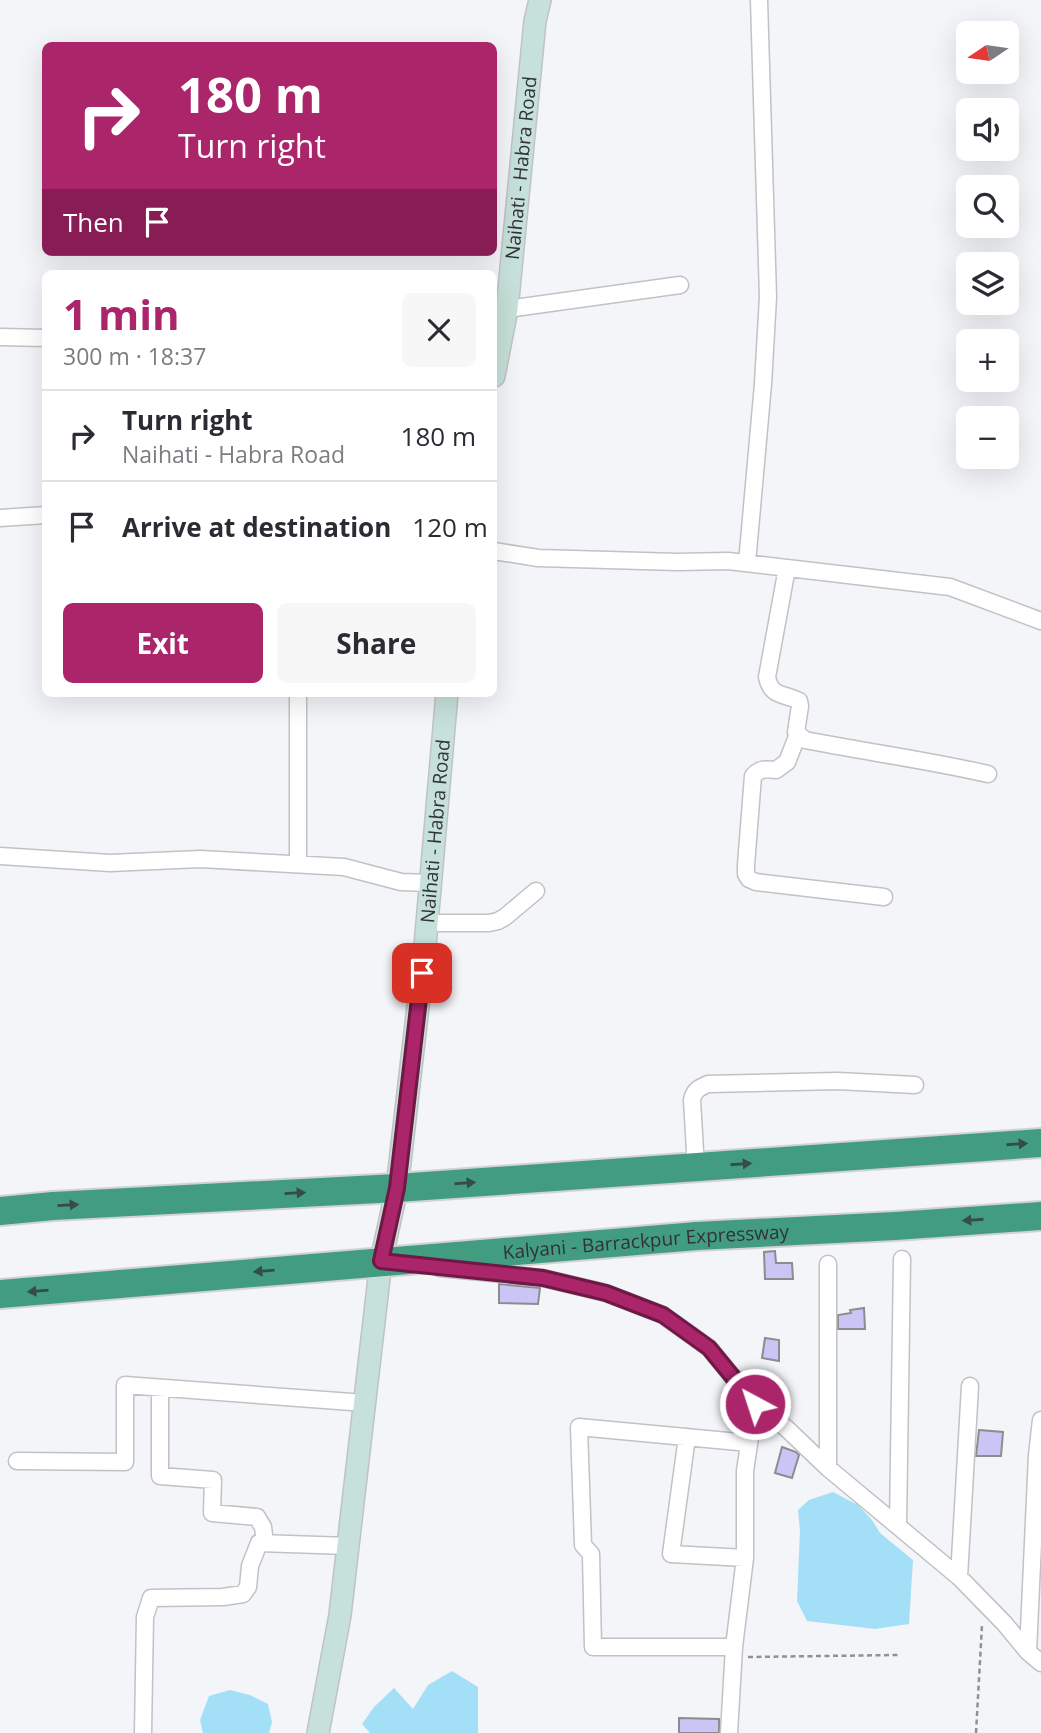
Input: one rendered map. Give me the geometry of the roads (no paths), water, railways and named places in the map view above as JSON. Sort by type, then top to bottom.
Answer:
[{"type":"highway","points":[[0,1211],[397,1188],[1041,1143]]},
{"type":"highway","name":"Kalyani - Barrackpur Expressway","points":[[0,1294],[697,1236],[1041,1216]]},
{"type":"main road","name":"Naihati - Habra Road","points":[[497,354],[507,309],[535,21],[540,0]]},
{"type":"main road","name":"Naihati - Habra Road","points":[[318,1733],[340,1615],[381,1261],[397,1188],[427,923],[446,697]]},
{"type":"street","points":[[747,564],[768,297],[759,0]]},
{"type":"street","points":[[507,309],[680,285]]},
{"type":"street","points":[[0,337],[42,338]]},
{"type":"street","points":[[0,518],[42,515]]},
{"type":"street","points":[[497,551],[538,558],[728,561],[950,587],[1041,621]]},
{"type":"street","points":[[787,568],[767,677],[769,687],[774,691],[799,701],[798,734],[787,762],[782,767],[757,771],[753,776],[746,874],[756,883],[884,897]]},
{"type":"street","points":[[298,697],[298,864]]},
{"type":"street","points":[[798,734],[805,740],[988,774]]},
{"type":"street","points":[[0,856],[110,863],[200,859],[298,864],[344,867],[401,881],[430,883]]},
{"type":"street","points":[[427,923],[498,921],[536,891]]},
{"type":"street","points":[[696,1168],[692,1100],[699,1087],[708,1084],[838,1081],[915,1085]]},
{"type":"street","points":[[898,1525],[902,1259]]},
{"type":"street","points":[[381,1261],[543,1278],[606,1293],[663,1315],[709,1348],[755,1404],[959,1577],[1041,1663]]},
{"type":"street","points":[[828,1264],[828,1468]]},
{"type":"street","points":[[17,1461],[125,1462],[125,1385],[365,1403]]},
{"type":"street","points":[[959,1577],[970,1386]]},
{"type":"street","points":[[160,1388],[160,1476],[213,1480],[212,1513],[257,1517],[263,1527],[265,1543]]},
{"type":"street","points":[[729,1733],[734,1652],[745,1558],[745,1471],[755,1404]]},
{"type":"street","points":[[1028,1652],[1041,1420]]},
{"type":"street","points":[[734,1652],[593,1647],[592,1554],[583,1545],[579,1427],[749,1443]]},
{"type":"street","points":[[687,1437],[671,1554],[745,1558]]},
{"type":"street","points":[[143,1733],[145,1617],[151,1598],[223,1597],[243,1594],[248,1587],[250,1566],[259,1544],[348,1546]]},
{"type":"water","points":[[833,1492],[858,1505],[880,1533],[913,1560],[909,1624],[875,1629],[807,1621],[797,1601],[800,1531],[798,1510],[809,1500]]},
{"type":"water","points":[[452,1671],[478,1687],[478,1733],[370,1733],[362,1724],[374,1707],[394,1688],[413,1709],[428,1685]]},
{"type":"water","points":[[230,1690],[250,1695],[268,1704],[272,1722],[269,1733],[203,1733],[200,1720],[209,1696]]}]
